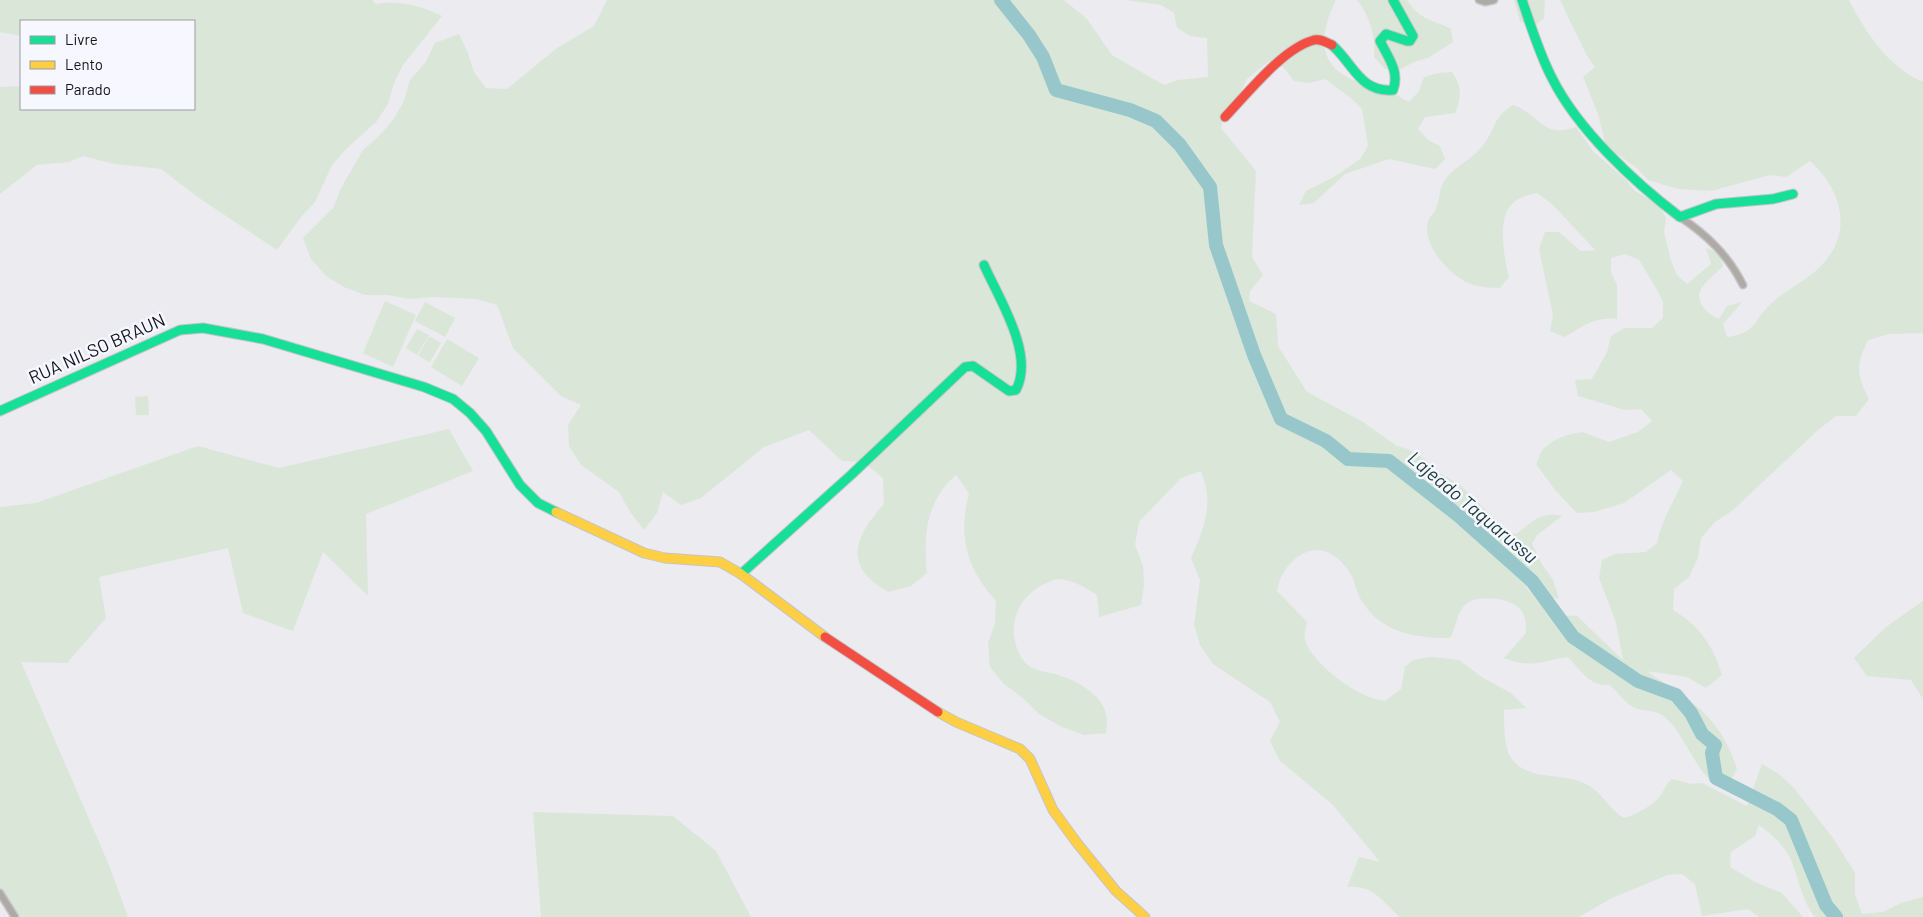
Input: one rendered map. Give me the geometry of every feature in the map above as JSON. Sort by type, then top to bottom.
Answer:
[{"type":"street","points":[[1225,116],[1289,54],[1314,40],[1322,40],[1332,44],[1360,77],[1375,88],[1386,92],[1393,90],[1397,82],[1396,74],[1380,41],[1386,34],[1406,42],[1410,41],[1413,36],[1394,0]]},
{"type":"street","points":[[1479,0],[1485,2],[1494,0]]},
{"type":"street","points":[[1522,0],[1553,80],[1568,103],[1648,190],[1712,241],[1725,254],[1743,285]]},
{"type":"street","points":[[1680,216],[1716,204],[1773,199],[1793,194]]},
{"type":"street","points":[[984,265],[1020,347],[1024,371],[1022,384],[1016,390],[1009,391],[973,366],[965,367],[851,475],[741,574],[796,618],[918,700],[956,722],[1020,749],[1030,759],[1053,810],[1116,891],[1145,917]]},
{"type":"street","name":"RUA NILSO BRAUN","points":[[0,411],[180,330],[203,328],[263,339],[424,387],[452,399],[470,413],[486,431],[520,485],[538,503],[644,553],[664,558],[720,562],[741,574]]},
{"type":"street","points":[[0,893],[14,917]]},
{"type":"green space","points":[[0,0],[373,0],[375,4],[409,4],[442,16],[403,65],[394,83],[388,104],[376,122],[346,149],[332,165],[315,202],[301,217],[277,250],[199,198],[161,169],[114,164],[83,156],[69,162],[37,165],[0,194],[0,87],[20,86],[20,110],[195,110],[195,20],[20,20],[20,36],[0,32]]},
{"type":"green space","points":[[607,0],[1064,0],[1087,19],[1112,55],[1164,85],[1178,80],[1208,77],[1207,38],[1190,36],[1177,28],[1174,13],[1161,5],[1126,0],[1336,0],[1327,23],[1324,45],[1326,55],[1331,64],[1339,72],[1351,79],[1385,88],[1409,102],[1419,91],[1424,77],[1452,72],[1458,82],[1460,92],[1455,113],[1425,117],[1418,129],[1428,140],[1440,146],[1445,159],[1435,169],[1389,159],[1345,174],[1314,203],[1299,205],[1306,191],[1334,177],[1360,159],[1368,146],[1362,109],[1351,98],[1325,79],[1310,83],[1294,81],[1284,68],[1269,61],[1247,79],[1234,105],[1224,114],[1221,128],[1256,171],[1252,257],[1263,275],[1250,291],[1249,301],[1276,314],[1278,346],[1307,392],[1363,422],[1397,446],[1408,449],[1426,460],[1441,474],[1459,484],[1507,531],[1516,534],[1542,516],[1562,516],[1537,535],[1532,544],[1553,580],[1559,599],[1544,593],[1532,581],[1526,587],[1547,610],[1559,614],[1577,616],[1623,660],[1616,623],[1599,578],[1602,560],[1615,554],[1646,552],[1657,543],[1665,519],[1683,481],[1671,470],[1624,503],[1594,512],[1577,513],[1555,490],[1536,464],[1542,450],[1553,441],[1567,435],[1582,432],[1609,442],[1638,432],[1652,421],[1641,409],[1625,410],[1578,396],[1575,380],[1592,379],[1607,352],[1611,336],[1624,328],[1652,328],[1663,318],[1663,302],[1639,260],[1625,254],[1611,258],[1611,272],[1617,285],[1617,319],[1594,321],[1564,337],[1550,331],[1553,315],[1539,249],[1545,232],[1559,232],[1581,251],[1595,250],[1552,204],[1537,193],[1518,200],[1507,210],[1504,218],[1503,239],[1509,277],[1500,288],[1470,284],[1446,267],[1433,249],[1429,239],[1428,221],[1435,210],[1443,183],[1447,177],[1479,150],[1501,114],[1513,105],[1522,109],[1548,128],[1565,130],[1576,127],[1593,151],[1626,180],[1635,191],[1659,205],[1666,218],[1664,232],[1671,261],[1677,275],[1687,284],[1711,264],[1706,248],[1720,253],[1723,266],[1703,286],[1699,296],[1700,301],[1710,314],[1719,319],[1727,306],[1742,302],[1723,324],[1727,337],[1750,329],[1773,302],[1814,273],[1830,255],[1837,241],[1840,213],[1837,199],[1830,186],[1810,161],[1786,177],[1770,175],[1711,191],[1678,189],[1648,180],[1637,168],[1606,146],[1598,114],[1583,77],[1595,67],[1586,54],[1560,0],[1849,0],[1879,48],[1899,68],[1923,82],[1923,333],[1889,334],[1868,340],[1861,356],[1859,369],[1862,383],[1869,399],[1856,416],[1836,416],[1818,430],[1732,511],[1715,522],[1701,538],[1698,558],[1689,577],[1674,589],[1673,610],[1698,630],[1715,655],[1722,675],[1706,688],[1687,677],[1646,671],[1690,701],[1712,722],[1730,750],[1737,769],[1732,778],[1711,781],[1704,774],[1673,725],[1666,718],[1658,713],[1633,707],[1610,685],[1596,683],[1586,677],[1568,657],[1530,664],[1504,658],[1526,633],[1525,621],[1521,610],[1517,606],[1503,600],[1486,598],[1466,604],[1458,615],[1450,638],[1424,637],[1398,631],[1380,621],[1370,612],[1357,593],[1352,576],[1342,562],[1322,550],[1307,552],[1291,563],[1282,576],[1277,591],[1307,622],[1305,639],[1312,654],[1341,681],[1364,695],[1385,701],[1401,689],[1405,667],[1413,660],[1433,657],[1459,660],[1483,678],[1511,693],[1526,708],[1504,710],[1507,747],[1510,756],[1516,764],[1536,774],[1570,779],[1588,785],[1598,792],[1614,811],[1624,818],[1639,812],[1654,802],[1672,779],[1692,784],[1702,783],[1747,806],[1762,764],[1779,774],[1794,788],[1833,838],[1855,873],[1855,895],[1862,914],[1883,912],[1901,903],[1923,897],[1923,917],[1815,917],[1806,902],[1786,851],[1776,839],[1759,825],[1755,836],[1731,852],[1730,867],[1755,882],[1782,893],[1803,917],[1759,917],[1748,909],[1702,916],[1695,884],[1682,874],[1668,875],[1612,898],[1579,917],[1400,917],[1371,891],[1357,887],[1347,887],[1359,857],[1380,862],[1333,805],[1280,761],[1270,741],[1280,722],[1270,702],[1213,664],[1200,645],[1194,624],[1200,580],[1191,558],[1201,535],[1207,511],[1207,491],[1201,471],[1181,478],[1139,522],[1135,545],[1143,566],[1144,585],[1141,605],[1099,617],[1097,595],[1074,582],[1058,579],[1044,584],[1027,596],[1017,612],[1014,631],[1015,641],[1018,651],[1026,664],[1036,670],[1068,678],[1082,685],[1095,695],[1104,707],[1107,721],[1106,733],[1084,735],[1062,727],[1039,714],[1023,698],[1004,684],[990,667],[988,643],[995,623],[996,601],[978,576],[967,551],[964,524],[969,493],[956,475],[938,496],[929,520],[926,546],[927,573],[911,586],[889,592],[874,582],[864,572],[859,562],[858,551],[860,540],[866,528],[884,504],[883,478],[863,462],[842,461],[809,430],[764,447],[701,498],[681,505],[663,492],[657,513],[644,530],[630,512],[619,492],[581,465],[569,446],[568,425],[581,405],[561,396],[513,348],[497,305],[476,299],[432,297],[410,299],[387,295],[365,295],[344,287],[326,276],[311,259],[303,238],[333,208],[341,188],[363,150],[393,120],[404,101],[410,80],[425,63],[435,43],[459,34],[474,72],[486,88],[507,89],[557,48],[594,26]]},
{"type":"green space","points":[[1357,0],[1407,0],[1422,16],[1451,29],[1453,42],[1428,58],[1414,62],[1401,69],[1385,69],[1374,57],[1371,27],[1362,6]]},
{"type":"green space","points":[[1514,0],[1545,0],[1544,18],[1533,28],[1520,21]]},
{"type":"green space","points":[[385,301],[416,315],[393,367],[363,353]]},
{"type":"green space","points":[[425,302],[455,318],[445,337],[415,321]]},
{"type":"green space","points":[[417,329],[429,335],[417,355],[406,348]]},
{"type":"green space","points":[[429,336],[441,343],[430,362],[418,356]]},
{"type":"green space","points":[[447,339],[479,358],[462,386],[431,367]]},
{"type":"green space","points":[[148,396],[149,415],[136,415],[135,397]]},
{"type":"green space","points":[[449,429],[473,471],[366,514],[368,596],[323,552],[293,631],[243,613],[228,548],[99,577],[106,618],[67,663],[21,662],[109,865],[128,917],[21,917],[0,893],[0,507],[36,503],[198,446],[279,468]]},
{"type":"green space","points":[[1923,601],[1923,699],[1911,680],[1867,676],[1854,658],[1886,627]]},
{"type":"green space","points":[[533,812],[673,816],[716,851],[751,917],[541,917]]},
{"type":"waterway","name":"Lajeado Taquarussu","points":[[1001,0],[1029,35],[1043,57],[1056,90],[1130,110],[1156,121],[1180,145],[1210,187],[1216,245],[1254,355],[1281,419],[1326,441],[1348,459],[1389,461],[1459,516],[1532,581],[1573,637],[1638,681],[1676,695],[1691,713],[1702,734],[1715,745],[1712,753],[1716,778],[1777,809],[1791,820],[1826,905],[1836,917]]},
{"type":"traffic: fast","points":[[1332,45],[1365,82],[1372,87],[1382,90],[1393,90],[1395,83],[1394,71],[1380,41],[1386,34],[1407,41],[1410,41],[1413,36],[1393,0]]},
{"type":"traffic: fast","points":[[1522,0],[1547,69],[1576,117],[1626,171],[1680,217],[1716,204],[1773,199],[1793,194]]},
{"type":"traffic: fast","points":[[741,574],[851,475],[965,367],[973,366],[1009,391],[1016,390],[1021,376],[1018,344],[1006,310],[984,265]]},
{"type":"traffic: fast","points":[[0,411],[180,330],[203,328],[263,339],[424,387],[453,399],[470,413],[486,431],[520,485],[538,503],[556,512]]},
{"type":"traffic: slow","points":[[556,512],[644,553],[665,558],[720,562],[741,574],[825,637]]},
{"type":"traffic: slow","points":[[938,712],[956,722],[1020,749],[1030,759],[1053,810],[1077,843],[1116,891],[1145,917]]},
{"type":"traffic: jam","points":[[1225,117],[1266,73],[1290,52],[1314,40],[1321,40],[1332,45]]},
{"type":"traffic: jam","points":[[825,637],[938,712]]}]
